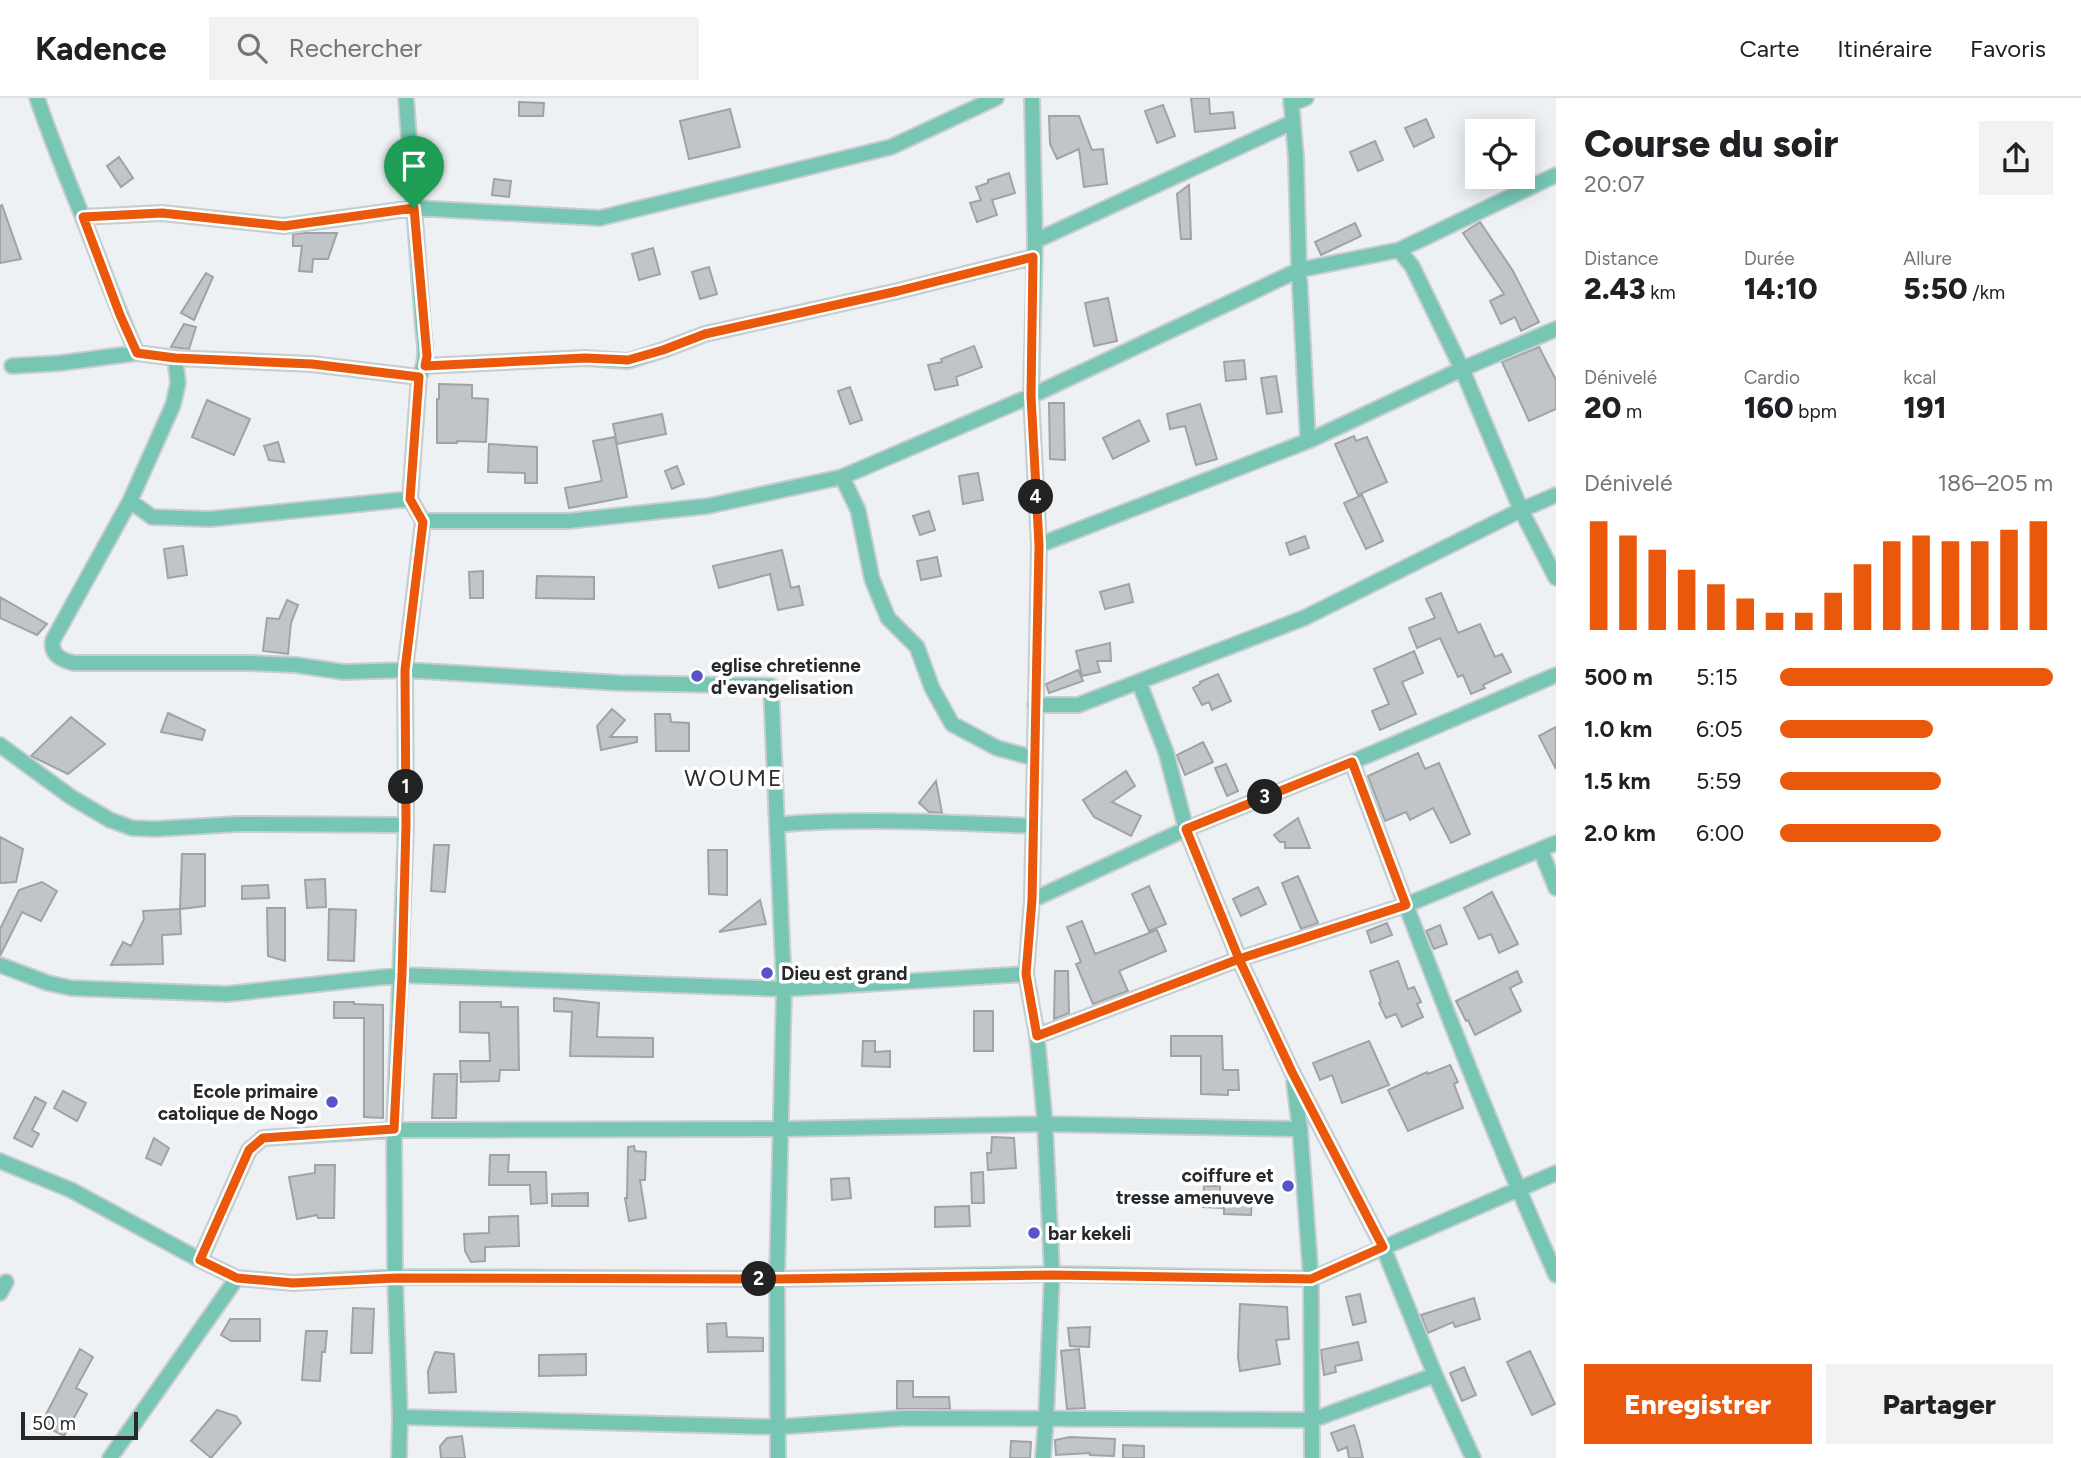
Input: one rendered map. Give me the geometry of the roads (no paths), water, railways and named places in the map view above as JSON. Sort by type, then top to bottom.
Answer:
[{"type":"street","points":[[37,98],[63,171],[137,353]]},
{"type":"street","points":[[399,1458],[394,1129],[406,825],[405,670],[423,522],[410,499],[422,372],[427,356],[406,98]]},
{"type":"street","points":[[83,217],[162,213],[284,226],[414,208],[600,218],[891,147],[996,98]]},
{"type":"street","points":[[1032,98],[1035,241],[1031,396],[1039,545],[1032,900],[1026,974],[1037,1036],[1045,1124],[1052,1275],[1043,1458]]},
{"type":"street","points":[[1306,98],[1291,101],[1296,158],[1308,441]]},
{"type":"street","points":[[1035,241],[1293,122]]},
{"type":"street","points":[[423,522],[568,521],[695,508],[842,477],[1031,396],[1299,270],[1399,250],[1556,175]]},
{"type":"street","points":[[1399,250],[1412,266],[1462,369],[1521,510],[1556,578]]},
{"type":"street","points":[[12,366],[137,353],[175,358],[422,372],[585,358],[628,360],[705,334],[898,291],[1033,257]]},
{"type":"street","points":[[1039,545],[1308,441],[1462,369],[1556,329]]},
{"type":"street","points":[[175,358],[178,383],[173,405],[130,501],[53,639],[51,647],[64,661],[284,665],[344,672],[405,670],[620,683],[771,686],[784,989],[776,1279],[778,1458]]},
{"type":"street","points":[[842,477],[858,510],[872,579],[888,618],[917,647],[932,688],[952,724],[997,748],[1034,758]]},
{"type":"street","points":[[1035,705],[1078,705],[1304,618],[1556,495]]},
{"type":"street","points":[[130,501],[152,517],[209,519],[410,499]]},
{"type":"street","points":[[1032,900],[1186,829],[1352,762],[1556,674]]},
{"type":"street","points":[[1139,682],[1166,752],[1186,829],[1239,959],[1292,1072],[1383,1247],[1435,1375],[1473,1458]]},
{"type":"street","points":[[0,745],[71,797],[110,820],[132,828],[237,824],[406,825]]},
{"type":"street","points":[[1352,762],[1518,1190],[1556,1275]]},
{"type":"street","points":[[777,825],[872,821],[1033,826]]},
{"type":"street","points":[[1037,1036],[1239,959],[1406,905],[1556,843]]},
{"type":"street","points":[[1541,850],[1556,888]]},
{"type":"street","points":[[0,965],[48,983],[71,988],[227,994],[402,975],[784,989],[1026,974]]},
{"type":"street","points":[[1292,1072],[1300,1129],[1311,1279],[1312,1458]]},
{"type":"street","points":[[200,1260],[249,1150],[263,1138],[394,1129],[782,1129],[1045,1124],[1300,1129]]},
{"type":"street","points":[[0,1161],[71,1190],[237,1278],[293,1283],[396,1278],[776,1279],[1052,1275],[1311,1279],[1556,1173]]},
{"type":"street","points":[[110,1458],[237,1278]]},
{"type":"street","points":[[400,1417],[777,1427],[905,1418],[1312,1420],[1435,1375]]},
{"type":"place","name":"eglise chretienne d'evangelisation","points":[[697,676]]},
{"type":"place","name":"Dieu est grand","points":[[767,973]]},
{"type":"place","name":"Ecole primaire catolique de Nogo","points":[[332,1102]]},
{"type":"place","name":"coiffure et tresse amenuveve","points":[[1288,1186]]},
{"type":"place","name":"bar kekeli","points":[[1034,1233]]},
{"type":"district","name":"WOUME","points":[[734,778]]}]
